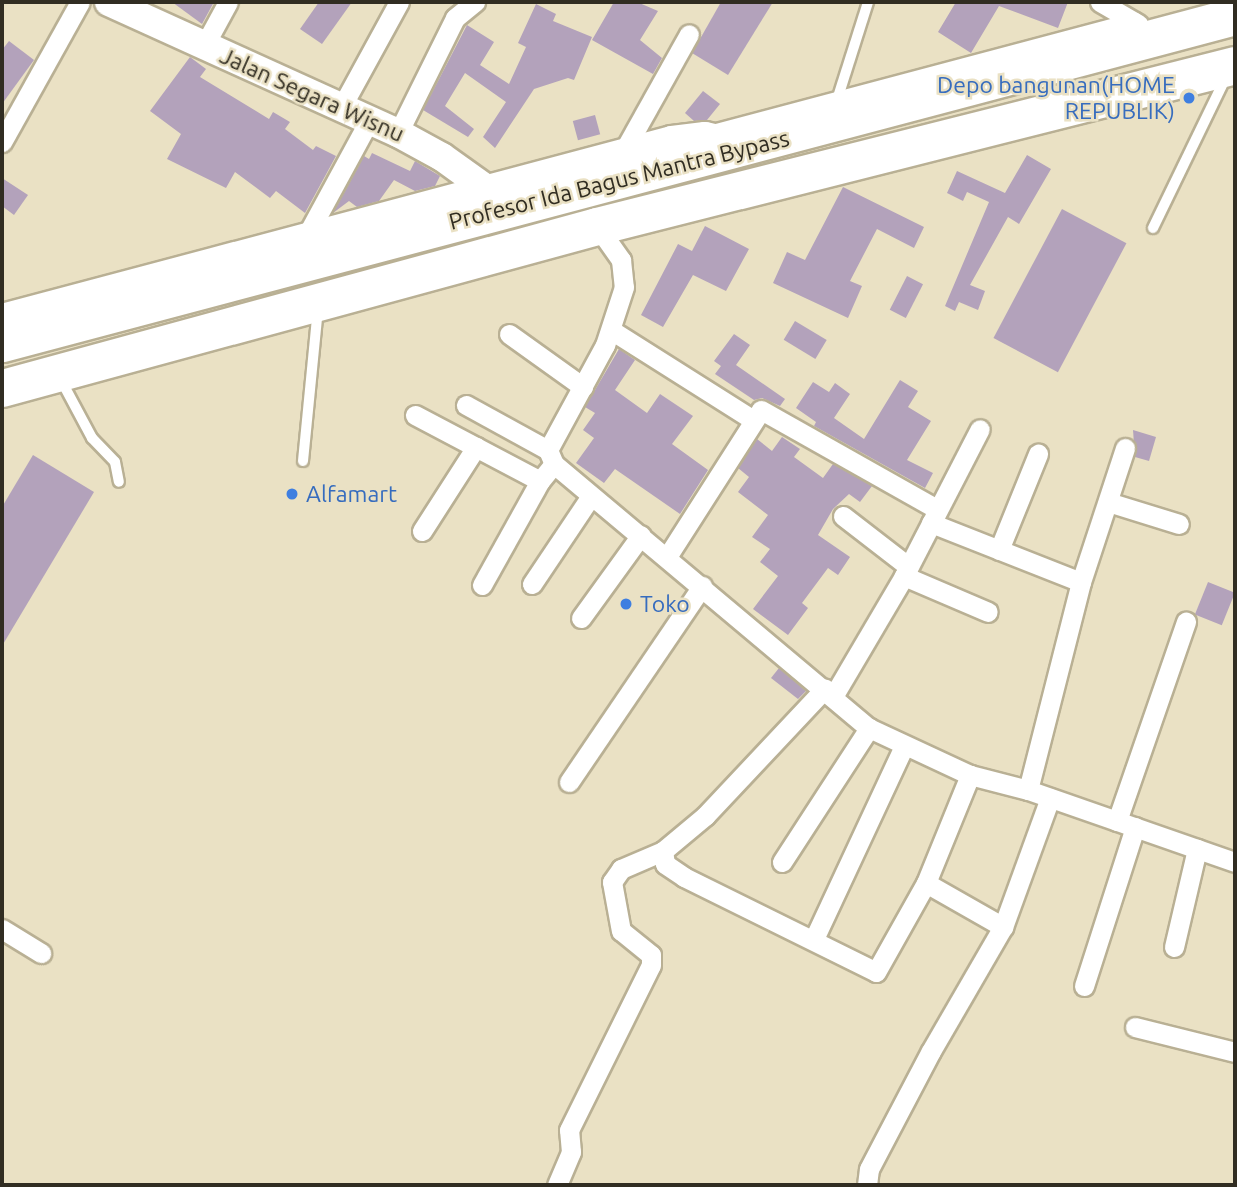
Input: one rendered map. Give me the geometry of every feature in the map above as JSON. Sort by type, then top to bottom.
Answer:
[{"type":"highway","name":"Profesor Ida Bagus Mantra Bypass","points":[[2,343],[493,200],[552,198],[750,147],[1138,19],[1235,16]]},
{"type":"highway","name":"Profesor Ida Bagus Mantra Bypass","points":[[2,388],[581,230],[1233,66]]},
{"type":"highway","points":[[552,198],[581,230]]},
{"type":"street","points":[[2,142],[80,2]]},
{"type":"street","name":"Jalan Segara Wisnu","points":[[109,2],[398,133],[493,200]]},
{"type":"street","points":[[204,46],[228,2]]},
{"type":"street","points":[[342,106],[399,2]]},
{"type":"street","points":[[398,133],[455,18],[475,2]]},
{"type":"street","points":[[1100,2],[1138,19]]},
{"type":"street","points":[[2,318],[307,235],[493,200],[622,154],[705,136],[1138,19]]},
{"type":"street","points":[[622,154],[689,34]]},
{"type":"street","points":[[307,235],[369,121]]},
{"type":"street","points":[[705,136],[750,147]]},
{"type":"street","points":[[482,585],[540,481],[611,330],[624,280],[621,260],[581,230]]},
{"type":"street","points":[[611,330],[752,419]]},
{"type":"street","points":[[509,334],[583,387]]},
{"type":"street","points":[[466,405],[551,457],[591,496],[830,691],[869,728],[970,775],[1028,790],[1235,862]]},
{"type":"street","points":[[667,557],[752,419],[763,410],[934,516],[999,550],[1081,582]]},
{"type":"street","points":[[415,415],[540,481]]},
{"type":"street","points":[[557,1185],[571,1152],[569,1130],[651,965],[651,955],[621,931],[612,882],[621,869],[663,851],[736,787],[830,691],[906,571],[980,429]]},
{"type":"street","points":[[422,531],[476,447]]},
{"type":"street","points":[[1028,790],[1081,582],[1125,448]]},
{"type":"street","points":[[999,550],[1038,454]]},
{"type":"street","points":[[532,584],[591,496]]},
{"type":"street","points":[[1108,502],[1178,524]]},
{"type":"street","points":[[843,516],[906,571],[988,612]]},
{"type":"street","points":[[581,618],[641,535]]},
{"type":"street","points":[[569,782],[702,586]]},
{"type":"street","points":[[1084,986],[1126,824],[1186,622]]},
{"type":"street","points":[[782,862],[869,728]]},
{"type":"street","points":[[814,939],[904,746]]},
{"type":"street","points":[[663,851],[665,864],[684,877],[814,939],[870,972],[876,972],[926,883],[970,775]]},
{"type":"street","points":[[867,1185],[869,1169],[925,1063],[1003,927],[1050,798]]},
{"type":"street","points":[[1174,947],[1197,849]]},
{"type":"street","points":[[926,883],[1003,927]]},
{"type":"street","points":[[2,929],[41,953]]},
{"type":"street","points":[[1135,1027],[1235,1052]]},
{"type":"lane","points":[[837,100],[867,2]]},
{"type":"lane","points":[[1153,228],[1233,66]]},
{"type":"lane","points":[[303,461],[318,301]]},
{"type":"lane","points":[[57,374],[92,438],[116,462],[119,482]]},
{"type":"building","points":[[172,2],[214,2],[202,24]]},
{"type":"building","points":[[319,2],[352,2],[322,44],[300,29]]},
{"type":"building","points":[[614,2],[637,2],[658,11],[640,40],[662,58],[653,74],[592,40]]},
{"type":"building","points":[[721,2],[773,2],[728,75],[692,53]]},
{"type":"building","points":[[956,2],[1068,2],[1058,28],[999,6],[971,53],[938,32]]},
{"type":"building","points":[[536,4],[556,14],[553,21],[592,37],[574,80],[568,78],[534,89],[495,148],[483,137],[506,102],[465,73],[445,106],[474,129],[468,137],[423,110],[467,25],[494,42],[480,65],[509,84],[526,47],[518,43]]},
{"type":"building","points":[[9,41],[34,60],[2,104],[2,50]]},
{"type":"building","points":[[190,57],[206,69],[200,77],[269,119],[273,112],[290,122],[285,129],[313,150],[316,146],[336,156],[305,213],[276,191],[270,198],[235,172],[226,188],[167,159],[181,134],[150,111]]},
{"type":"building","points":[[703,91],[720,104],[707,120],[694,121],[685,113]]},
{"type":"building","points":[[595,115],[600,134],[578,140],[573,121]]},
{"type":"building","points":[[372,153],[410,171],[415,161],[440,176],[435,186],[415,191],[394,180],[379,201],[357,207],[349,201],[333,213],[364,156],[369,159]]},
{"type":"building","points":[[1027,155],[1051,169],[1019,224],[1008,217],[970,285],[985,291],[978,310],[959,302],[955,311],[945,306],[989,202],[967,192],[963,201],[947,193],[957,171],[1005,193]]},
{"type":"building","points":[[2,178],[28,195],[14,215],[2,206]]},
{"type":"building","points":[[843,187],[924,227],[914,248],[877,229],[850,281],[862,286],[848,318],[773,283],[787,252],[805,260]]},
{"type":"building","points":[[1062,209],[1126,243],[1058,372],[993,338]]},
{"type":"building","points":[[705,226],[749,249],[726,291],[693,275],[663,327],[641,315],[678,244],[692,251]]},
{"type":"building","points":[[907,276],[923,284],[906,318],[890,310]]},
{"type":"building","points":[[795,321],[827,340],[815,359],[784,340]]},
{"type":"building","points":[[734,334],[750,345],[736,365],[785,399],[780,406],[762,398],[754,400],[715,374],[721,366],[714,361]]},
{"type":"building","points":[[619,349],[635,360],[615,390],[647,413],[660,394],[693,416],[672,444],[708,470],[680,514],[615,469],[604,483],[576,463],[594,438],[583,430],[595,413],[585,407]]},
{"type":"building","points":[[900,380],[918,391],[908,407],[931,421],[907,460],[933,473],[925,488],[814,426],[816,422],[796,408],[813,382],[829,392],[835,383],[850,394],[834,418],[864,439]]},
{"type":"building","points":[[1133,430],[1156,437],[1149,461],[1135,457]]},
{"type":"building","points":[[782,437],[800,449],[794,457],[823,478],[833,464],[872,486],[860,502],[849,494],[833,509],[818,535],[850,557],[838,575],[828,568],[802,603],[808,608],[788,635],[753,609],[778,576],[760,562],[770,549],[752,537],[768,515],[738,492],[749,477],[738,468],[757,439],[772,451]]},
{"type":"building","points":[[33,455],[94,492],[2,646],[2,507]]},
{"type":"building","points":[[1208,582],[1235,593],[1222,625],[1195,614]]},
{"type":"building","points":[[779,668],[806,691],[798,699],[771,678]]},
{"type":"place","name":"Depo bangunan(HOME REPUBLIK)","points":[[1189,98]]},
{"type":"place","name":"Alfamart","points":[[292,494]]},
{"type":"place","name":"Toko","points":[[626,604]]}]
